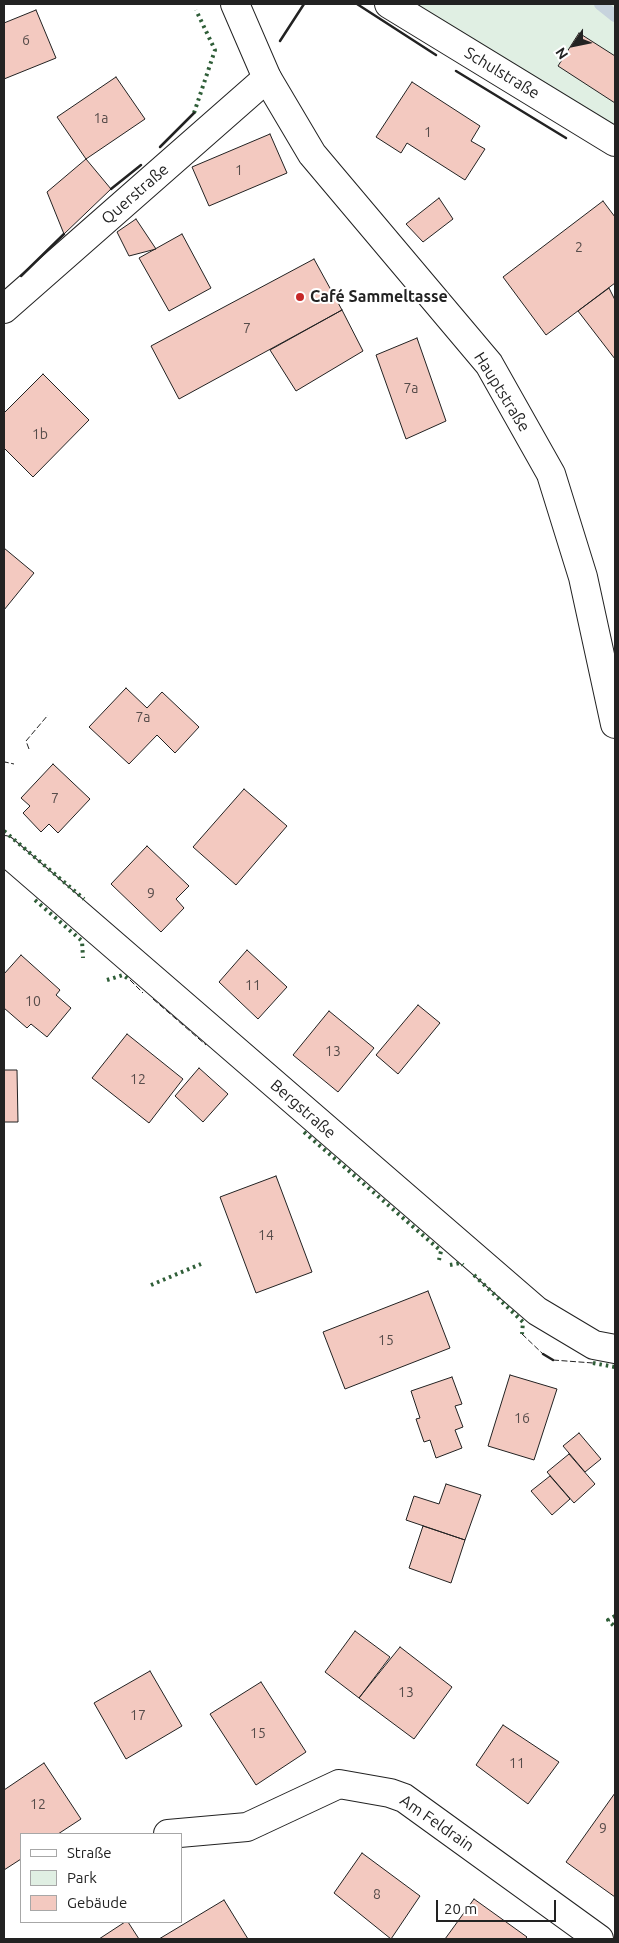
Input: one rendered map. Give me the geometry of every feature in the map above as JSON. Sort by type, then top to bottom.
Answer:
[{"type":"street","name":"Hauptstraße","points":[[235,4],[267,78],[312,154],[489,364],[551,474],[583,577],[615,724]]},
{"type":"street","name":"Schulstraße","points":[[389,4],[615,142]]},
{"type":"street","name":"Querstraße","points":[[4,309],[267,78]]},
{"type":"street","name":"Bergstraße","points":[[4,850],[537,1311],[594,1345],[615,1349]]},
{"type":"street","name":"Am Feldrain","points":[[179,1833],[247,1827],[339,1784],[390,1792],[404,1798],[599,1939]]},
{"type":"green space","points":[[389,4],[615,4],[615,142]]},
{"type":"building","points":[[36,10],[56,58],[4,79],[4,23]]},
{"type":"building","points":[[579,33],[615,56],[615,103],[558,66]]},
{"type":"building","points":[[116,77],[145,119],[86,159],[57,117]]},
{"type":"building","points":[[412,82],[480,126],[471,141],[485,149],[465,180],[407,143],[401,153],[376,137]]},
{"type":"building","points":[[270,134],[287,173],[209,206],[192,167]]},
{"type":"building","points":[[86,159],[111,189],[64,234],[47,192]]},
{"type":"building","points":[[439,198],[453,219],[423,242],[406,224]]},
{"type":"building","points":[[603,201],[615,217],[615,283],[546,335],[503,277]]},
{"type":"building","points":[[136,219],[156,249],[129,256],[117,232]]},
{"type":"building","points":[[182,234],[211,288],[169,311],[139,258]]},
{"type":"building","points":[[314,259],[342,310],[179,399],[151,346]]},
{"type":"building","points":[[609,288],[615,300],[615,359],[578,311]]},
{"type":"building","points":[[342,310],[363,351],[296,391],[270,350]]},
{"type":"building","points":[[417,338],[446,421],[406,439],[376,355]]},
{"type":"building","points":[[43,374],[89,420],[33,477],[4,448],[4,413]]},
{"type":"building","points":[[4,548],[34,573],[4,610]]},
{"type":"building","points":[[126,688],[147,708],[162,692],[199,727],[175,753],[157,735],[129,764],[89,727]]},
{"type":"building","points":[[53,764],[90,799],[58,833],[49,824],[41,832],[23,813],[30,806],[21,798]]},
{"type":"building","points":[[244,789],[287,826],[236,885],[193,847]]},
{"type":"building","points":[[147,846],[189,886],[176,899],[184,908],[161,932],[111,884]]},
{"type":"building","points":[[247,950],[287,987],[258,1019],[219,982]]},
{"type":"building","points":[[21,955],[60,990],[56,995],[71,1008],[47,1037],[31,1024],[27,1028],[4,1008],[4,974]]},
{"type":"building","points":[[418,1005],[440,1023],[398,1074],[376,1055]]},
{"type":"building","points":[[329,1011],[374,1048],[338,1092],[293,1055]]},
{"type":"building","points":[[127,1034],[183,1079],[149,1123],[92,1078]]},
{"type":"building","points":[[199,1068],[228,1094],[203,1122],[175,1096]]},
{"type":"building","points":[[4,1070],[17,1070],[18,1122],[4,1122]]},
{"type":"building","points":[[276,1176],[312,1272],[256,1293],[220,1197]]},
{"type":"building","points":[[428,1291],[450,1348],[345,1389],[323,1332]]},
{"type":"building","points":[[510,1375],[557,1389],[534,1460],[488,1446]]},
{"type":"building","points":[[452,1377],[462,1404],[455,1406],[463,1427],[455,1430],[462,1448],[436,1458],[430,1440],[424,1442],[416,1419],[420,1418],[411,1391]]},
{"type":"building","points":[[579,1433],[601,1459],[585,1472],[563,1446]]},
{"type":"building","points":[[569,1454],[595,1484],[574,1503],[547,1472]]},
{"type":"building","points":[[550,1476],[570,1499],[552,1515],[531,1491]]},
{"type":"building","points":[[446,1484],[481,1495],[465,1540],[406,1520],[414,1496],[439,1504]]},
{"type":"building","points":[[423,1526],[465,1540],[451,1583],[409,1568]]},
{"type":"building","points":[[355,1631],[390,1657],[359,1698],[325,1672]]},
{"type":"building","points":[[400,1647],[452,1687],[414,1739],[359,1698]]},
{"type":"building","points":[[150,1671],[182,1726],[126,1759],[94,1703]]},
{"type":"building","points":[[261,1682],[306,1752],[256,1785],[210,1714]]},
{"type":"building","points":[[503,1725],[559,1762],[528,1804],[476,1765]]},
{"type":"building","points":[[44,1763],[81,1819],[60,1833],[20,1833],[20,1860],[4,1870],[4,1790]]},
{"type":"building","points":[[615,1793],[615,1897],[566,1862]]},
{"type":"building","points":[[362,1853],[420,1896],[391,1939],[334,1893]]},
{"type":"building","points":[[474,1899],[527,1937],[525,1939],[445,1939]]},
{"type":"building","points":[[224,1900],[248,1939],[159,1939]]},
{"type":"building","points":[[123,1923],[129,1923],[139,1939],[99,1939]]},
{"type":"waterway","points":[[600,4],[615,16]]},
{"type":"hedge","points":[[194,113],[215,50],[196,10]]},
{"type":"hedge","points":[[4,831],[84,899]]},
{"type":"hedge","points":[[35,900],[82,941],[83,958]]},
{"type":"hedge","points":[[107,980],[123,975],[130,980]]},
{"type":"hedge","points":[[304,1132],[441,1251],[439,1260]]},
{"type":"hedge","points":[[450,1265],[461,1263],[463,1265]]},
{"type":"hedge","points":[[151,1285],[201,1264]]},
{"type":"hedge","points":[[474,1275],[523,1322],[522,1334]]},
{"type":"hedge","points":[[593,1363],[615,1367]]},
{"type":"hedge","points":[[615,1616],[608,1620],[615,1627]]},
{"type":"fence","points":[[29,749],[26,741],[48,715]]},
{"type":"fence","points":[[4,764],[5,762],[14,764]]},
{"type":"fence","points":[[130,980],[143,993]]},
{"type":"fence","points":[[153,999],[206,1045]]},
{"type":"fence","points":[[522,1334],[543,1354]]},
{"type":"fence","points":[[553,1360],[593,1363]]},
{"type":"wall","points":[[280,41],[304,4]]},
{"type":"wall","points":[[357,4],[436,55]]},
{"type":"wall","points":[[456,71],[566,138]]},
{"type":"wall","points":[[160,147],[194,113]]},
{"type":"wall","points":[[111,189],[141,165]]},
{"type":"wall","points":[[21,276],[64,234]]},
{"type":"wall","points":[[543,1354],[553,1360]]},
{"type":"place","name":"Café Sammeltasse","points":[[300,297]]}]
